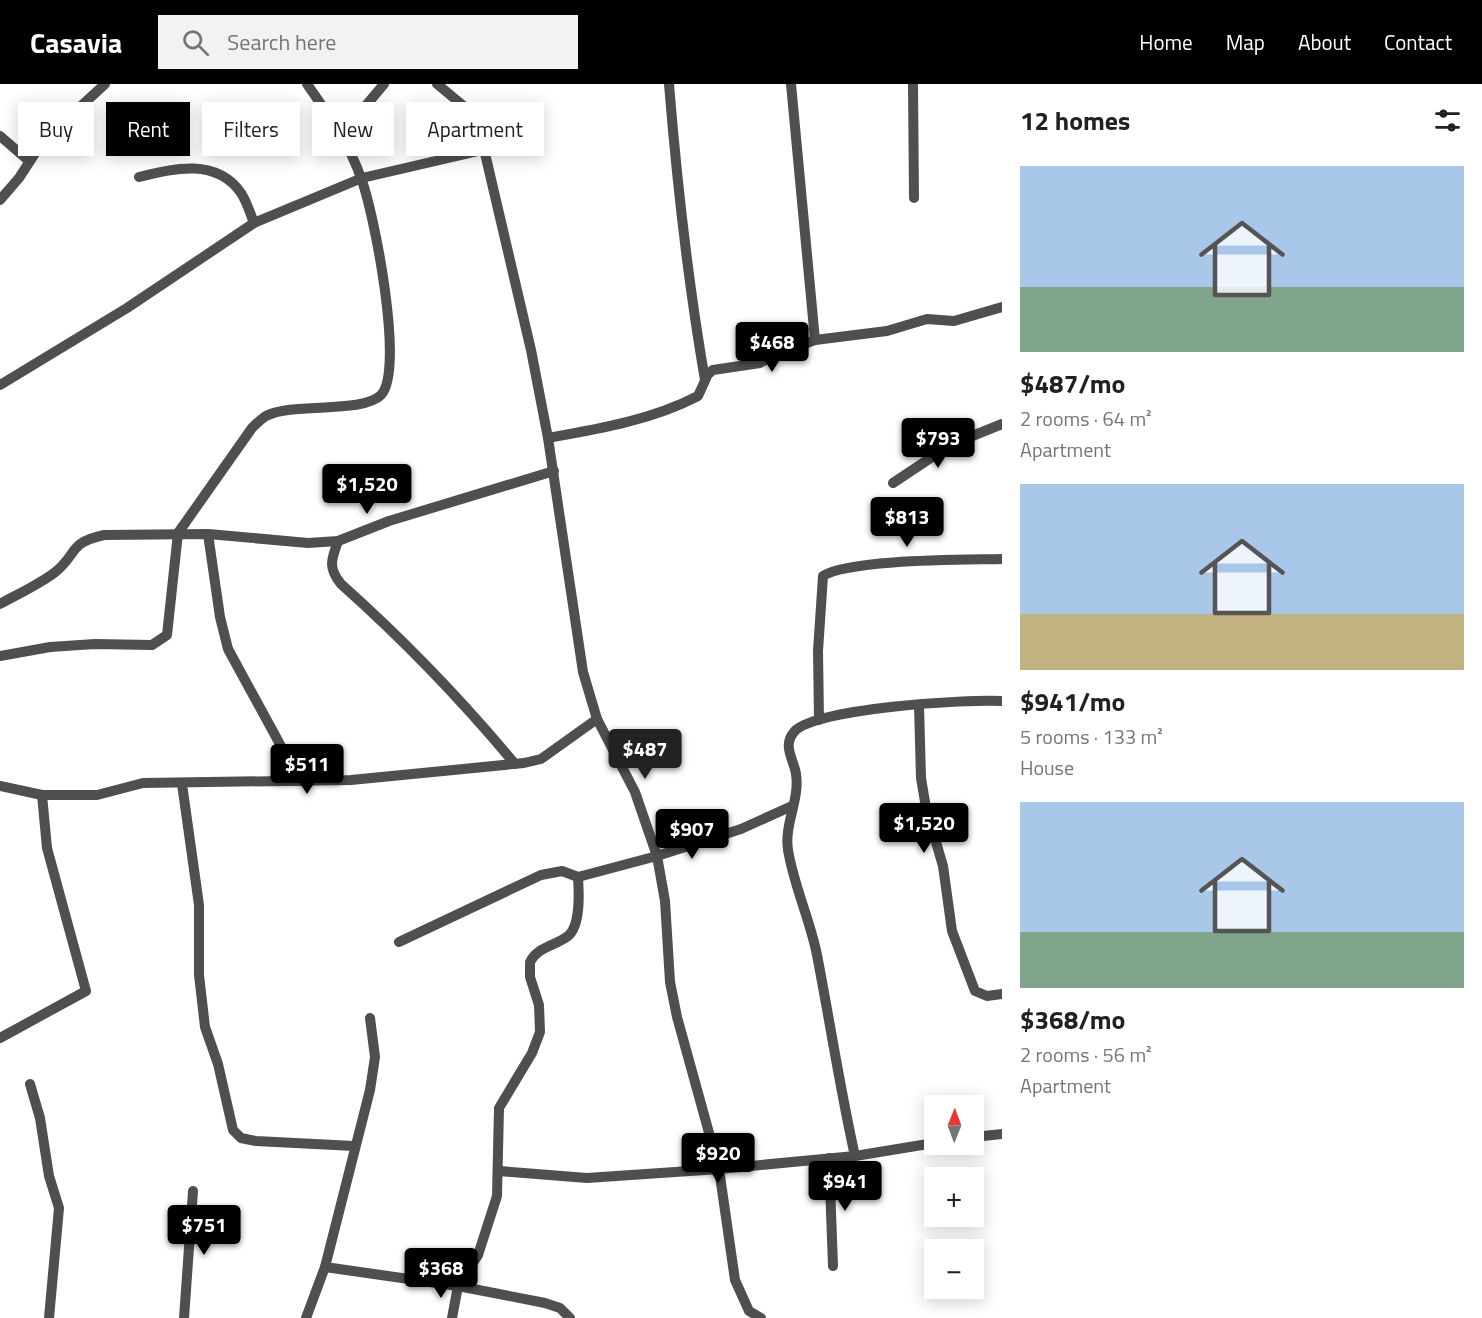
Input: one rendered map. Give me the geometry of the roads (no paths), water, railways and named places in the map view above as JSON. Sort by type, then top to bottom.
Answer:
[{"type":"street","points":[[0,200],[43,141],[105,84]]},
{"type":"street","points":[[307,84],[320,102]]},
{"type":"street","points":[[366,102],[384,84]]},
{"type":"street","points":[[437,84],[459,102]]},
{"type":"street","points":[[669,84],[680,206],[693,310],[705,380]]},
{"type":"street","points":[[791,84],[815,340]]},
{"type":"street","points":[[914,84],[914,198]]},
{"type":"street","points":[[0,136],[29,161]]},
{"type":"street","points":[[0,656],[50,647],[95,644],[153,645],[162,641],[167,635],[178,533],[252,428],[264,417],[281,411],[366,403],[380,396],[388,382],[391,355],[382,268],[362,178],[352,156]]},
{"type":"street","points":[[0,386],[127,308],[254,223],[362,178],[457,156]]},
{"type":"street","points":[[484,156],[531,350],[548,438],[583,672],[597,719],[635,792],[657,856],[665,901],[673,993],[719,1170],[735,1280],[749,1311],[760,1318]]},
{"type":"street","points":[[139,177],[182,167],[216,173],[240,192],[254,223]]},
{"type":"street","points":[[548,438],[633,421],[663,411],[698,396],[705,380],[713,370],[760,363],[774,355],[815,340],[887,331],[927,319],[954,321],[1002,307]]},
{"type":"street","points":[[893,483],[950,445],[1002,424]]},
{"type":"street","points":[[0,604],[52,574],[78,543],[88,538],[105,535],[178,533],[308,543],[338,541],[389,521],[554,471]]},
{"type":"street","points":[[208,534],[220,617],[228,649],[300,781]]},
{"type":"street","points":[[338,541],[330,562],[333,574],[341,585],[406,642],[448,685],[515,764]]},
{"type":"street","points":[[819,720],[818,651],[823,576],[908,562],[1002,559]]},
{"type":"street","points":[[855,1156],[817,954],[788,851],[787,836],[796,787],[796,773],[788,750],[790,738],[798,727],[848,713],[976,699],[1002,700]]},
{"type":"street","points":[[919,705],[921,778],[931,832],[943,866],[952,931],[975,992],[987,996],[1002,994]]},
{"type":"street","points":[[0,786],[42,795],[97,795],[143,783],[351,780],[515,764],[541,759],[597,719]]},
{"type":"street","points":[[182,784],[199,905],[199,975],[205,1027],[218,1064],[233,1130],[241,1138],[256,1141],[354,1146]]},
{"type":"street","points":[[0,1038],[86,991],[47,848],[42,795]]},
{"type":"street","points":[[399,942],[541,874],[562,871],[578,877],[657,856],[741,829],[792,806]]},
{"type":"street","points":[[452,1318],[458,1286],[478,1255],[497,1196],[499,1108],[532,1053],[540,1032],[539,1005],[530,978],[530,962],[539,951],[571,932],[578,898],[578,877]]},
{"type":"street","points":[[306,1318],[325,1267],[354,1146],[368,1099],[375,1057],[370,1018]]},
{"type":"street","points":[[30,1084],[40,1118],[49,1176],[59,1208],[58,1240],[49,1318]]},
{"type":"street","points":[[984,1136],[1002,1134]]},
{"type":"street","points":[[499,1171],[587,1178],[719,1170],[855,1156],[924,1145]]},
{"type":"street","points":[[829,1158],[833,1266]]},
{"type":"street","points":[[184,1318],[194,1191]]},
{"type":"street","points":[[325,1267],[458,1286],[545,1303],[560,1308],[570,1318]]}]
